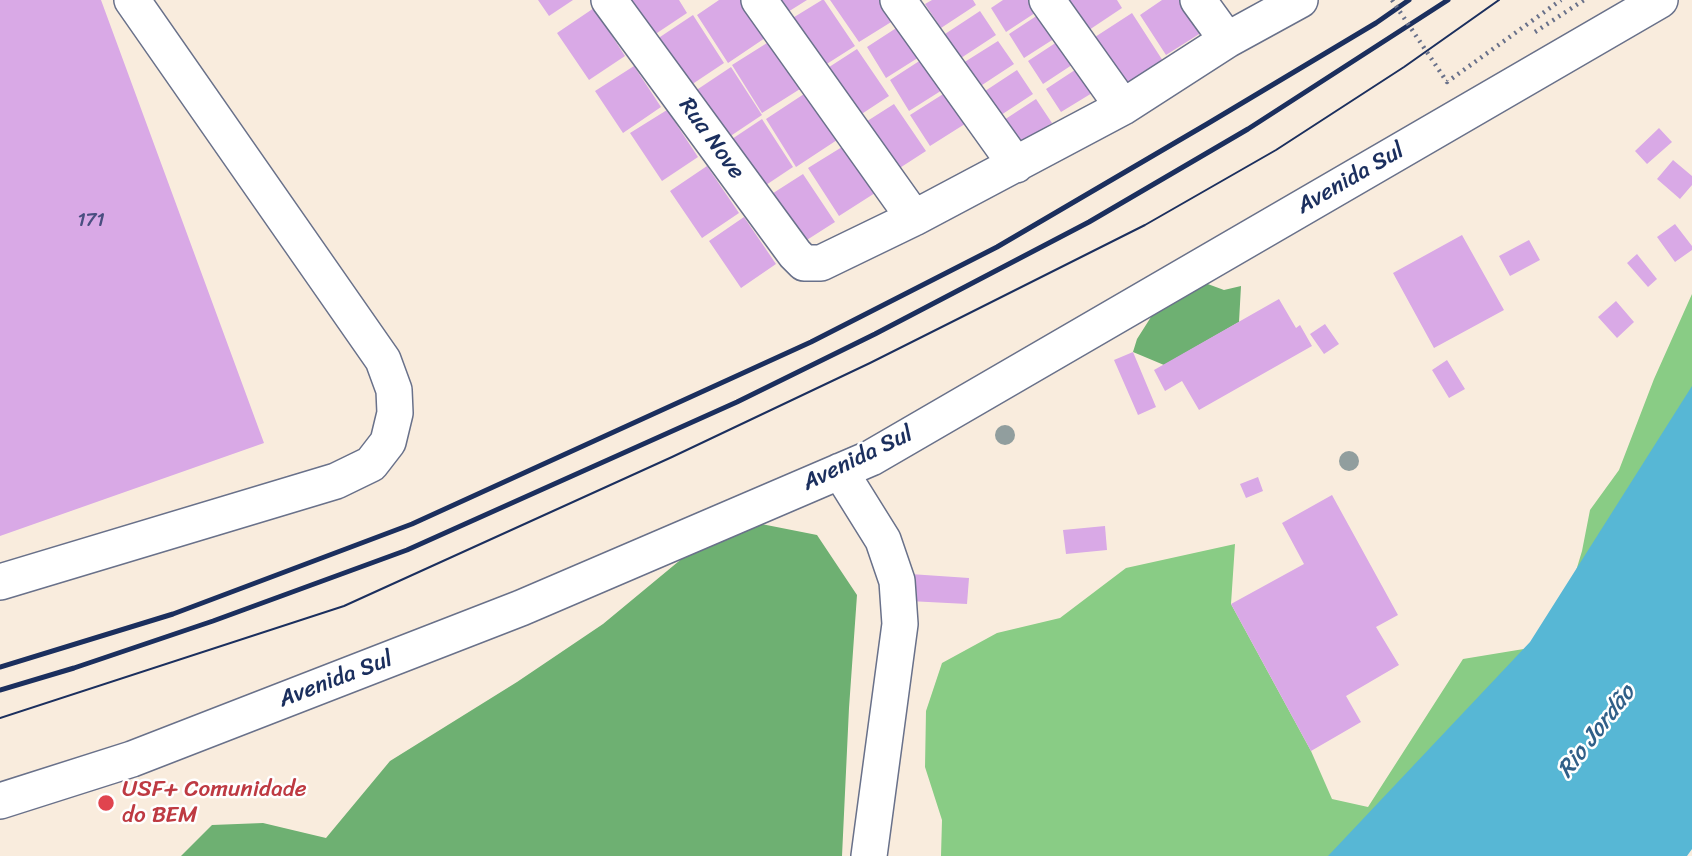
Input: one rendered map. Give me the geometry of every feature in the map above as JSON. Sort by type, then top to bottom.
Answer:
[{"type":"street","points":[[0,582],[336,481],[371,464],[388,442],[395,413],[394,390],[383,360],[132,0]]},
{"type":"street","name":"Rua Nove","points":[[609,0],[804,263],[821,263],[914,218]]},
{"type":"street","points":[[760,0],[914,218],[1123,107],[1227,40],[1300,0]]},
{"type":"street","points":[[898,0],[1016,165]]},
{"type":"street","points":[[1047,0],[1123,107]]},
{"type":"street","points":[[1198,0],[1227,40]]},
{"type":"street","name":"Avenida Sul","points":[[0,801],[132,759],[520,608],[871,458],[1660,0]]},
{"type":"street","points":[[840,471],[883,540],[897,581],[900,624],[869,856]]},
{"type":"path","points":[[1392,0],[1447,82],[1561,0]]},
{"type":"green space","points":[[1205,283],[1224,290],[1241,286],[1239,322],[1164,365],[1133,352],[1137,339],[1151,317],[1177,294]]},
{"type":"green space","points":[[1692,294],[1692,467],[1403,856],[941,856],[942,820],[925,767],[926,711],[942,663],[997,633],[1060,618],[1126,568],[1235,544],[1231,604],[1311,751],[1332,799],[1368,807],[1463,659],[1554,644],[1582,551],[1590,510],[1619,470],[1654,379]]},
{"type":"green space","points":[[731,518],[817,535],[857,595],[842,856],[181,856],[212,825],[263,823],[326,838],[390,761],[517,682],[603,624]]},
{"type":"water","name":"Rio Jordão","points":[[1692,386],[1692,849],[1687,856],[1328,856],[1530,642]]},
{"type":"building","points":[[0,0],[101,0],[264,443],[0,536]]},
{"type":"building","points":[[538,0],[573,0],[549,16]]},
{"type":"building","points":[[628,0],[679,0],[687,13],[651,37]]},
{"type":"building","points":[[719,0],[743,0],[768,36],[728,63],[697,15]]},
{"type":"building","points":[[773,0],[807,0],[783,15]]},
{"type":"building","points":[[822,0],[855,46],[822,67],[791,19]]},
{"type":"building","points":[[830,0],[883,0],[896,19],[859,42]]},
{"type":"building","points":[[932,0],[973,0],[976,5],[941,28],[925,4]]},
{"type":"building","points":[[1003,0],[1035,0],[1041,9],[1006,32],[991,8]]},
{"type":"building","points":[[1065,0],[1117,0],[1122,8],[1086,32]]},
{"type":"building","points":[[1162,0],[1184,0],[1204,31],[1166,55],[1140,15]]},
{"type":"building","points":[[594,8],[625,56],[589,80],[557,33]]},
{"type":"building","points":[[980,11],[996,35],[961,58],[945,34]]},
{"type":"building","points":[[1044,11],[1060,35],[1024,58],[1009,34]]},
{"type":"building","points":[[1132,13],[1163,61],[1126,85],[1095,37]]},
{"type":"building","points":[[693,15],[724,63],[688,87],[657,39]]},
{"type":"building","points":[[904,23],[924,54],[886,78],[867,47]]},
{"type":"building","points":[[1063,38],[1078,61],[1043,84],[1028,61]]},
{"type":"building","points":[[998,41],[1014,64],[979,87],[963,63]]},
{"type":"building","points":[[767,43],[800,89],[762,113],[732,65]]},
{"type":"building","points":[[857,49],[889,96],[854,119],[823,71]]},
{"type":"building","points":[[927,56],[947,87],[909,111],[890,80]]},
{"type":"building","points":[[634,66],[661,107],[623,133],[595,91]]},
{"type":"building","points":[[1081,66],[1097,90],[1061,112],[1046,89]]},
{"type":"building","points":[[731,67],[762,115],[726,139],[695,91]]},
{"type":"building","points":[[1017,70],[1033,94],[998,117],[982,93]]},
{"type":"building","points":[[948,91],[968,122],[930,146],[910,115]]},
{"type":"building","points":[[804,94],[837,140],[796,167],[766,119]]},
{"type":"building","points":[[1036,99],[1052,123],[1016,146],[1001,122]]},
{"type":"building","points":[[894,104],[926,151],[892,173],[861,125]]},
{"type":"building","points":[[667,110],[698,157],[662,181],[630,133]]},
{"type":"building","points":[[762,119],[793,167],[757,191],[726,143]]},
{"type":"building","points":[[1659,128],[1672,142],[1647,164],[1635,151]]},
{"type":"building","points":[[842,147],[875,193],[839,216],[808,168]]},
{"type":"building","points":[[1673,160],[1692,176],[1692,185],[1680,199],[1657,179]]},
{"type":"building","points":[[707,166],[739,213],[702,238],[670,191]]},
{"type":"building","points":[[803,174],[835,222],[799,245],[767,197]]},
{"type":"building","points":[[744,217],[776,264],[741,288],[709,241]]},
{"type":"building","points":[[1675,224],[1692,246],[1692,250],[1675,262],[1657,237]]},
{"type":"building","points":[[1462,235],[1504,310],[1434,348],[1393,273]]},
{"type":"building","points":[[1529,240],[1540,260],[1510,276],[1499,256]]},
{"type":"building","points":[[1637,254],[1657,279],[1648,287],[1627,263]]},
{"type":"building","points":[[1279,299],[1296,328],[1300,325],[1312,346],[1199,410],[1182,381],[1165,391],[1154,370]]},
{"type":"building","points":[[1616,301],[1634,322],[1617,338],[1598,317]]},
{"type":"building","points":[[1325,324],[1339,344],[1324,354],[1310,334]]},
{"type":"building","points":[[1133,352],[1156,407],[1138,415],[1114,360]]},
{"type":"building","points":[[1447,360],[1465,389],[1449,398],[1432,370]]},
{"type":"building","points":[[1258,477],[1263,491],[1246,498],[1240,484]]},
{"type":"building","points":[[1332,495],[1398,615],[1376,627],[1399,665],[1346,696],[1361,722],[1311,751],[1231,604],[1304,564],[1282,523]]},
{"type":"building","points":[[1105,526],[1107,550],[1066,554],[1063,530]]},
{"type":"building","points":[[910,574],[969,578],[967,604],[909,601]]},
{"type":"tram line","points":[[0,718],[344,606],[672,457],[870,363],[1145,225],[1276,150],[1404,67],[1499,0]]},
{"type":"railway","points":[[0,667],[173,614],[412,524],[811,342],[997,247],[1376,23],[1409,0]]},
{"type":"railway","points":[[0,690],[213,621],[407,550],[737,402],[875,334],[1089,222],[1248,129],[1448,0]]},
{"type":"place","name":"USF+ Comunidade do BEM","points":[[106,803]]}]
